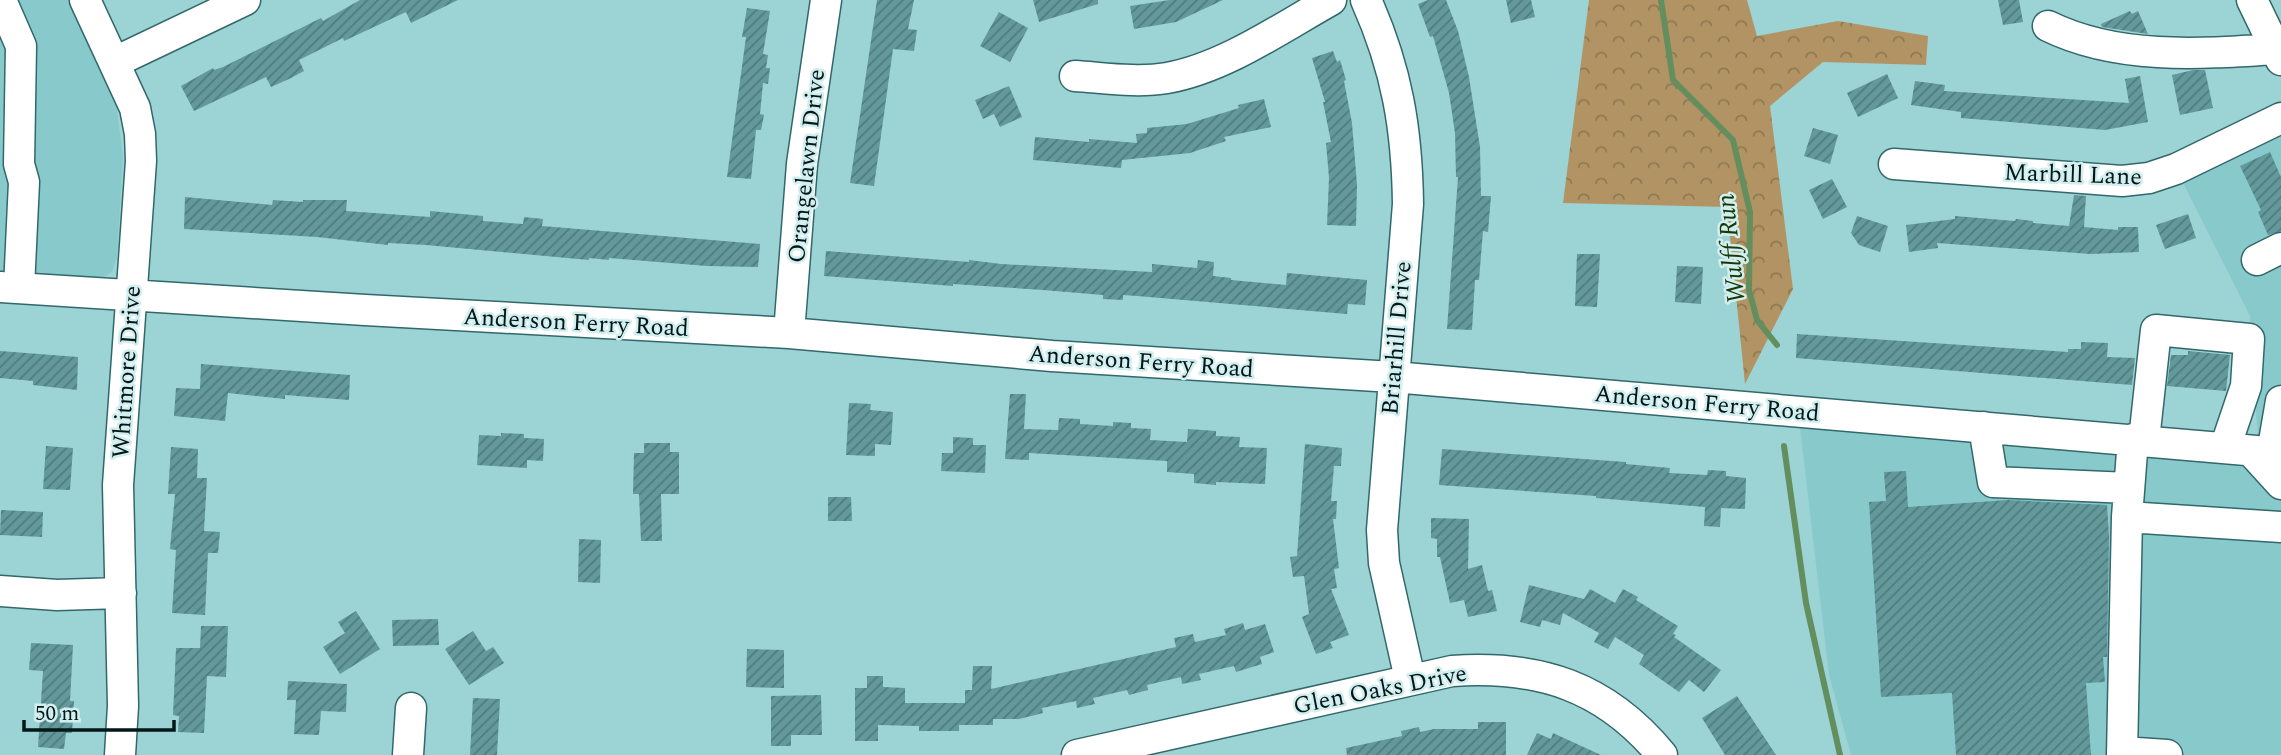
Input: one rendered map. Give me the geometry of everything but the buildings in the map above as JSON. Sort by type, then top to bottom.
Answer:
[{"type":"street","name":"Whitmore Drive","points":[[85,0],[135,108],[140,134],[141,161],[118,485],[123,706],[120,755]]},
{"type":"street","points":[[115,62],[245,0]]},
{"type":"street","name":"Orangelawn Drive","points":[[789,333],[802,164],[826,0]]},
{"type":"street","points":[[1075,76],[1137,81],[1194,71],[1220,61],[1331,0]]},
{"type":"street","name":"Briarhill Drive","points":[[1366,0],[1386,46],[1396,82],[1408,157],[1408,204],[1382,530],[1384,563],[1410,680]]},
{"type":"street","points":[[2048,26],[2074,37],[2121,50],[2210,52],[2277,48],[2252,0]]},
{"type":"street","points":[[4,15],[21,46],[19,164],[24,182],[11,238],[9,287]]},
{"type":"street","name":"Marbill Lane","points":[[1894,164],[2122,181],[2149,178],[2176,169],[2281,118]]},
{"type":"street","name":"Anderson Ferry Road","points":[[9,287],[789,333],[1052,356],[1393,377],[2257,451]]},
{"type":"street","points":[[2167,755],[2122,753],[2128,502],[2156,330],[2249,339],[2245,386],[2257,451],[2281,484]]},
{"type":"street","points":[[2257,451],[2281,401]]},
{"type":"street","points":[[1984,427],[1993,482],[2281,527]]},
{"type":"street","points":[[0,591],[57,595],[121,593]]},
{"type":"street","name":"Glen Oaks Drive","points":[[1077,755],[1452,671],[1489,668],[1544,676],[1571,685],[1627,719],[1662,755]]},
{"type":"street","points":[[408,755],[411,708]]},
{"type":"shaded area","points":[[0,0],[71,0],[116,101],[123,157],[117,257],[112,272],[94,283],[0,277]]},
{"type":"shaded area","points":[[2281,118],[2281,755],[1851,755],[1829,675],[1798,411],[2258,441],[2250,316],[2176,169]]},
{"type":"green space","points":[[1589,0],[1747,0],[1757,36],[1838,21],[1928,36],[1926,65],[1823,62],[1770,106],[1793,289],[1745,384],[1727,207],[1563,203]]},
{"type":"waterway","name":"Wulff Run","points":[[1661,0],[1673,80],[1733,140],[1750,212],[1749,290],[1757,320],[1777,345]]},
{"type":"waterway","name":"Wulff Run","points":[[1784,446],[1806,603],[1840,755]]}]
